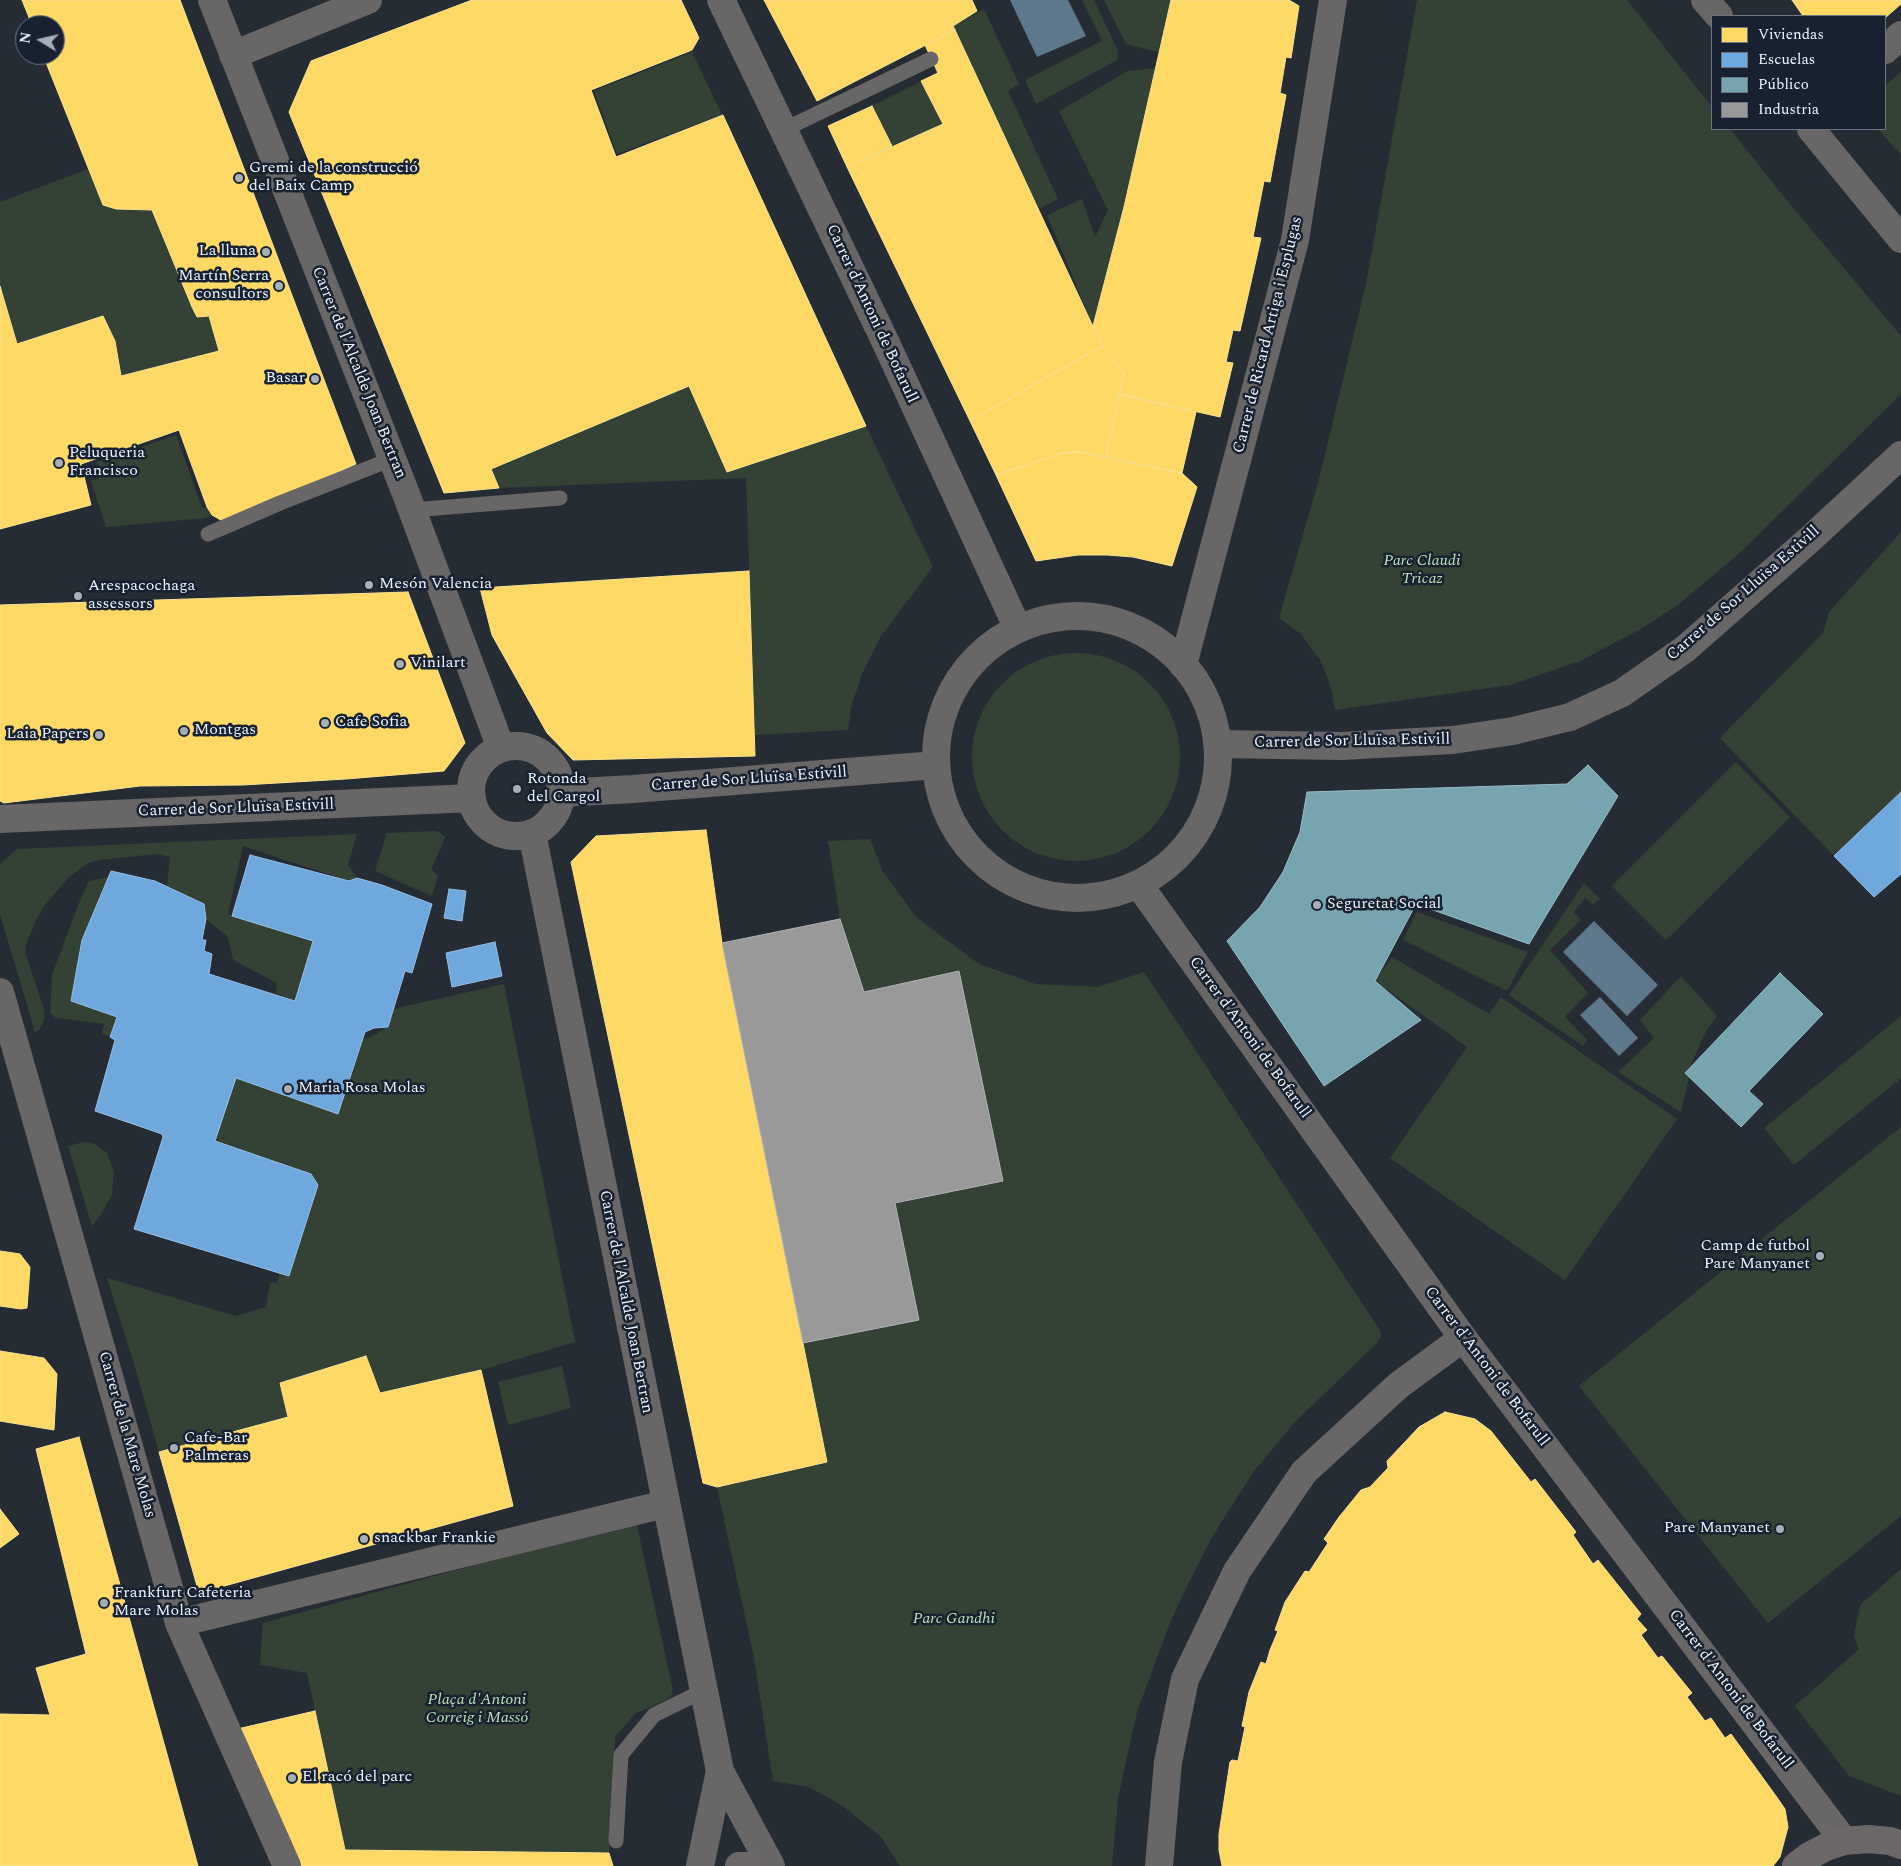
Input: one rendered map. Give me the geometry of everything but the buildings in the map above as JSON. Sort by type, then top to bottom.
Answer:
[{"type":"main road","points":[[1796,1866],[1826,1847],[1844,1841],[1868,1839],[1890,1841],[1901,1845]]},
{"type":"main road","points":[[739,1866],[746,1866]]},
{"type":"street","name":"Carrer de l'Alcalde Joan Bertran","points":[[212,0],[412,510],[501,748]]},
{"type":"street","points":[[233,55],[368,0]]},
{"type":"street","name":"Carrer d'Antoni de Bofarull","points":[[721,0],[890,352],[1018,629]]},
{"type":"street","name":"Carrer de Ricard Artiga i Esplugas","points":[[1184,665],[1295,240],[1333,0]]},
{"type":"street","points":[[1705,0],[1718,15]]},
{"type":"street","points":[[1886,49],[1901,35]]},
{"type":"street","points":[[1812,130],[1901,239]]},
{"type":"street","name":"Carrer de Sor Lluïsa Estivill","points":[[1217,744],[1341,746],[1453,740],[1513,731],[1570,716],[1622,693],[1685,649],[1802,546],[1901,455]]},
{"type":"street","points":[[1071,616],[1107,619],[1141,631],[1157,640],[1184,665],[1194,678],[1210,710],[1217,744],[1217,768],[1215,784],[1206,815],[1194,837],[1178,856],[1160,872],[1139,885],[1120,893],[1077,899],[1056,898],[1035,893],[1003,878],[980,860],[954,827],[945,807],[939,787],[936,744],[947,703],[956,685],[968,667],[983,652],[1000,639],[1018,629],[1053,618],[1071,616]]},
{"type":"street","points":[[516,746],[530,748],[543,754],[553,765],[559,778],[561,793],[559,805],[552,818],[543,827],[532,833],[518,836],[494,830],[483,822],[476,811],[472,798],[472,786],[481,762],[501,748],[516,746]]},
{"type":"street","name":"Carrer de Sor Lluïsa Estivill","points":[[561,793],[652,788],[936,765]]},
{"type":"street","name":"Carrer de Sor Lluïsa Estivill","points":[[0,819],[472,798]]},
{"type":"street","name":"Carrer de l'Alcalde Joan Bertran","points":[[532,833],[720,1771],[771,1866]]},
{"type":"street","name":"Carrer d'Antoni de Bofarull","points":[[1139,885],[1463,1338],[1844,1841]]},
{"type":"street","name":"Carrer de la Mare Molas","points":[[0,992],[179,1624],[287,1866]]},
{"type":"street","points":[[1159,1866],[1168,1762],[1185,1679],[1237,1571],[1304,1472],[1399,1385],[1463,1338]]},
{"type":"street","points":[[179,1624],[665,1504]]},
{"type":"street","name":"Carrer de l'Alcalde Joan Bertran","points":[[700,1866],[720,1771]]},
{"type":"lane","points":[[783,130],[931,59]]},
{"type":"lane","points":[[208,534],[280,503],[392,459]]},
{"type":"lane","points":[[412,510],[560,498]]},
{"type":"lane","points":[[616,1841],[621,1755],[654,1715],[703,1691]]},
{"type":"green space","points":[[1082,0],[1094,0],[1118,51],[1117,60],[1036,104],[1025,80],[1102,41]]},
{"type":"green space","points":[[1104,0],[1171,0],[1158,52],[1126,44]]},
{"type":"green space","name":"Parc Claudi Tricaz","points":[[1417,0],[1627,0],[1711,106],[1711,130],[1731,130],[1789,203],[1901,336],[1901,394],[1744,549],[1678,605],[1639,630],[1580,661],[1510,685],[1335,710],[1331,687],[1320,660],[1301,634],[1279,618],[1319,479],[1366,284]]},
{"type":"green space","points":[[984,9],[1019,84],[1008,91],[1058,199],[1039,209],[953,26]]},
{"type":"green space","points":[[692,52],[722,115],[617,154],[594,91]]},
{"type":"green space","points":[[1155,68],[1124,207],[1093,326],[1047,215],[1082,199],[1095,237],[1108,210],[1059,111],[1128,71]]},
{"type":"green space","points":[[1901,72],[1901,155],[1879,130],[1886,130],[1886,85]]},
{"type":"green space","points":[[921,81],[943,124],[892,146],[872,106]]},
{"type":"green space","points":[[88,169],[103,205],[116,209],[152,210],[197,317],[209,316],[219,351],[121,376],[17,344],[0,286],[0,202]]},
{"type":"green space","points":[[689,386],[728,472],[866,426],[933,567],[881,636],[862,674],[851,707],[848,730],[755,735],[746,478],[499,488],[491,469]]},
{"type":"green space","points":[[176,435],[202,508],[207,507],[212,515],[205,518],[106,527],[91,481],[99,478],[97,462]]},
{"type":"green space","points":[[1901,532],[1901,792],[1834,856],[1720,738],[1823,633],[1829,612]]},
{"type":"green space","points":[[1066,653],[1086,653],[1106,657],[1125,665],[1150,683],[1163,699],[1172,717],[1180,747],[1176,787],[1172,797],[1163,815],[1150,831],[1134,844],[1106,857],[1086,861],[1066,861],[1046,857],[1027,849],[1010,838],[995,823],[984,806],[976,787],[972,767],[972,747],[976,727],[984,708],[995,691],[1010,676],[1027,665],[1046,657]]},
{"type":"green space","points":[[1736,762],[1790,817],[1666,940],[1612,886]]},
{"type":"green space","points":[[437,831],[445,837],[431,870],[438,875],[432,896],[375,871],[387,833]]},
{"type":"green space","points":[[357,834],[348,865],[357,878],[349,881],[243,846],[228,914],[313,941],[295,1001],[276,993],[277,983],[233,960],[228,937],[206,919],[204,904],[167,887],[170,857],[156,854],[88,863],[69,877],[44,906],[26,944],[25,952],[44,1009],[44,1021],[39,1030],[35,1032],[0,914],[0,864],[17,849]]},
{"type":"green space","name":"Parc Gandhi","points":[[870,839],[883,872],[917,918],[979,964],[1036,984],[1098,987],[1144,972],[1381,1332],[1381,1336],[1376,1344],[1294,1423],[1254,1471],[1212,1537],[1188,1584],[1170,1623],[1137,1712],[1118,1798],[1112,1866],[900,1866],[881,1837],[843,1806],[809,1787],[773,1781],[754,1658],[717,1487],[826,1461],[803,1343],[918,1320],[895,1204],[1002,1180],[959,971],[864,992],[840,919],[828,841]]},
{"type":"green space","points":[[108,877],[82,940],[71,1001],[117,1017],[110,1037],[102,1033],[104,1024],[56,1018],[50,1013],[52,975],[81,898],[89,881]]},
{"type":"green space","points":[[1584,883],[1600,899],[1593,905],[1585,898],[1574,912],[1581,920],[1550,950],[1588,993],[1565,1017],[1587,1040],[1583,1046],[1509,995]]},
{"type":"green space","points":[[1417,912],[1528,952],[1507,991],[1403,940]]},
{"type":"green space","points":[[1392,957],[1489,1014],[1501,997],[1677,1119],[1565,1280],[1390,1158],[1467,1047],[1375,981]]},
{"type":"green space","points":[[1681,976],[1717,1016],[1705,1033],[1690,1067],[1685,1073],[1689,1077],[1681,1112],[1618,1072],[1654,1038],[1640,1020]]},
{"type":"green space","points":[[504,984],[575,1342],[481,1370],[380,1393],[366,1356],[280,1383],[288,1417],[159,1452],[107,1278],[236,1316],[266,1307],[270,1282],[277,1283],[280,1272],[289,1275],[318,1185],[311,1174],[215,1141],[236,1078],[338,1114],[362,1039],[371,1037],[387,1027],[393,1009]]},
{"type":"green space","points":[[1901,1016],[1901,1078],[1794,1165],[1764,1128]]},
{"type":"green space","name":"Camp de futbol Pare Manyanet","points":[[1901,1127],[1901,1516],[1768,1623],[1579,1386]]},
{"type":"green space","points":[[84,1142],[95,1144],[107,1153],[114,1172],[112,1194],[101,1215],[92,1226],[68,1146]]},
{"type":"green space","points":[[562,1366],[571,1408],[508,1425],[498,1382]]},
{"type":"green space","name":"Plaça d'Antoni Correig i Massó","points":[[636,1521],[672,1686],[672,1694],[668,1699],[636,1713],[615,1737],[609,1853],[345,1850],[307,1673],[260,1665],[263,1623]]},
{"type":"green space","points":[[1901,1569],[1901,1796],[1849,1776],[1795,1706],[1859,1649],[1854,1636],[1860,1605]]},
{"type":"water","points":[[1010,0],[1068,0],[1086,36],[1037,57]]},
{"type":"water","points":[[1594,921],[1658,985],[1627,1016],[1563,952]]},
{"type":"water","points":[[1600,997],[1638,1038],[1619,1056],[1580,1015]]},
{"type":"place","name":"Gremi de la construcció del Baix Camp","points":[[239,178]]},
{"type":"place","name":"La lluna","points":[[266,252]]},
{"type":"place","name":"Martín Serra consultors","points":[[279,286]]},
{"type":"place","name":"Basar","points":[[315,379]]},
{"type":"place","name":"Peluqueria Francisco","points":[[59,463]]},
{"type":"place","name":"Mesón Valencia","points":[[369,585]]},
{"type":"place","name":"Arespacochaga assessors","points":[[78,596]]},
{"type":"place","name":"Vinilart","points":[[400,664]]},
{"type":"place","name":"Cafe Sofia","points":[[325,723]]},
{"type":"place","name":"Montgas","points":[[184,731]]},
{"type":"place","name":"Laia Papers","points":[[99,735]]},
{"type":"place","name":"Rotonda del Cargol","points":[[517,789]]},
{"type":"place","name":"Seguretat Social","points":[[1317,905]]},
{"type":"place","name":"Maria Rosa Molas","points":[[288,1089]]},
{"type":"place","name":"Camp de futbol Pare Manyanet","points":[[1820,1256]]},
{"type":"place","name":"Cafe-Bar Palmeras","points":[[174,1448]]},
{"type":"place","name":"Pare Manyanet","points":[[1780,1529]]},
{"type":"place","name":"snackbar Frankie","points":[[364,1539]]},
{"type":"place","name":"Frankfurt Cafeteria Mare Molas","points":[[104,1603]]},
{"type":"place","name":"El racó del parc","points":[[292,1778]]}]
